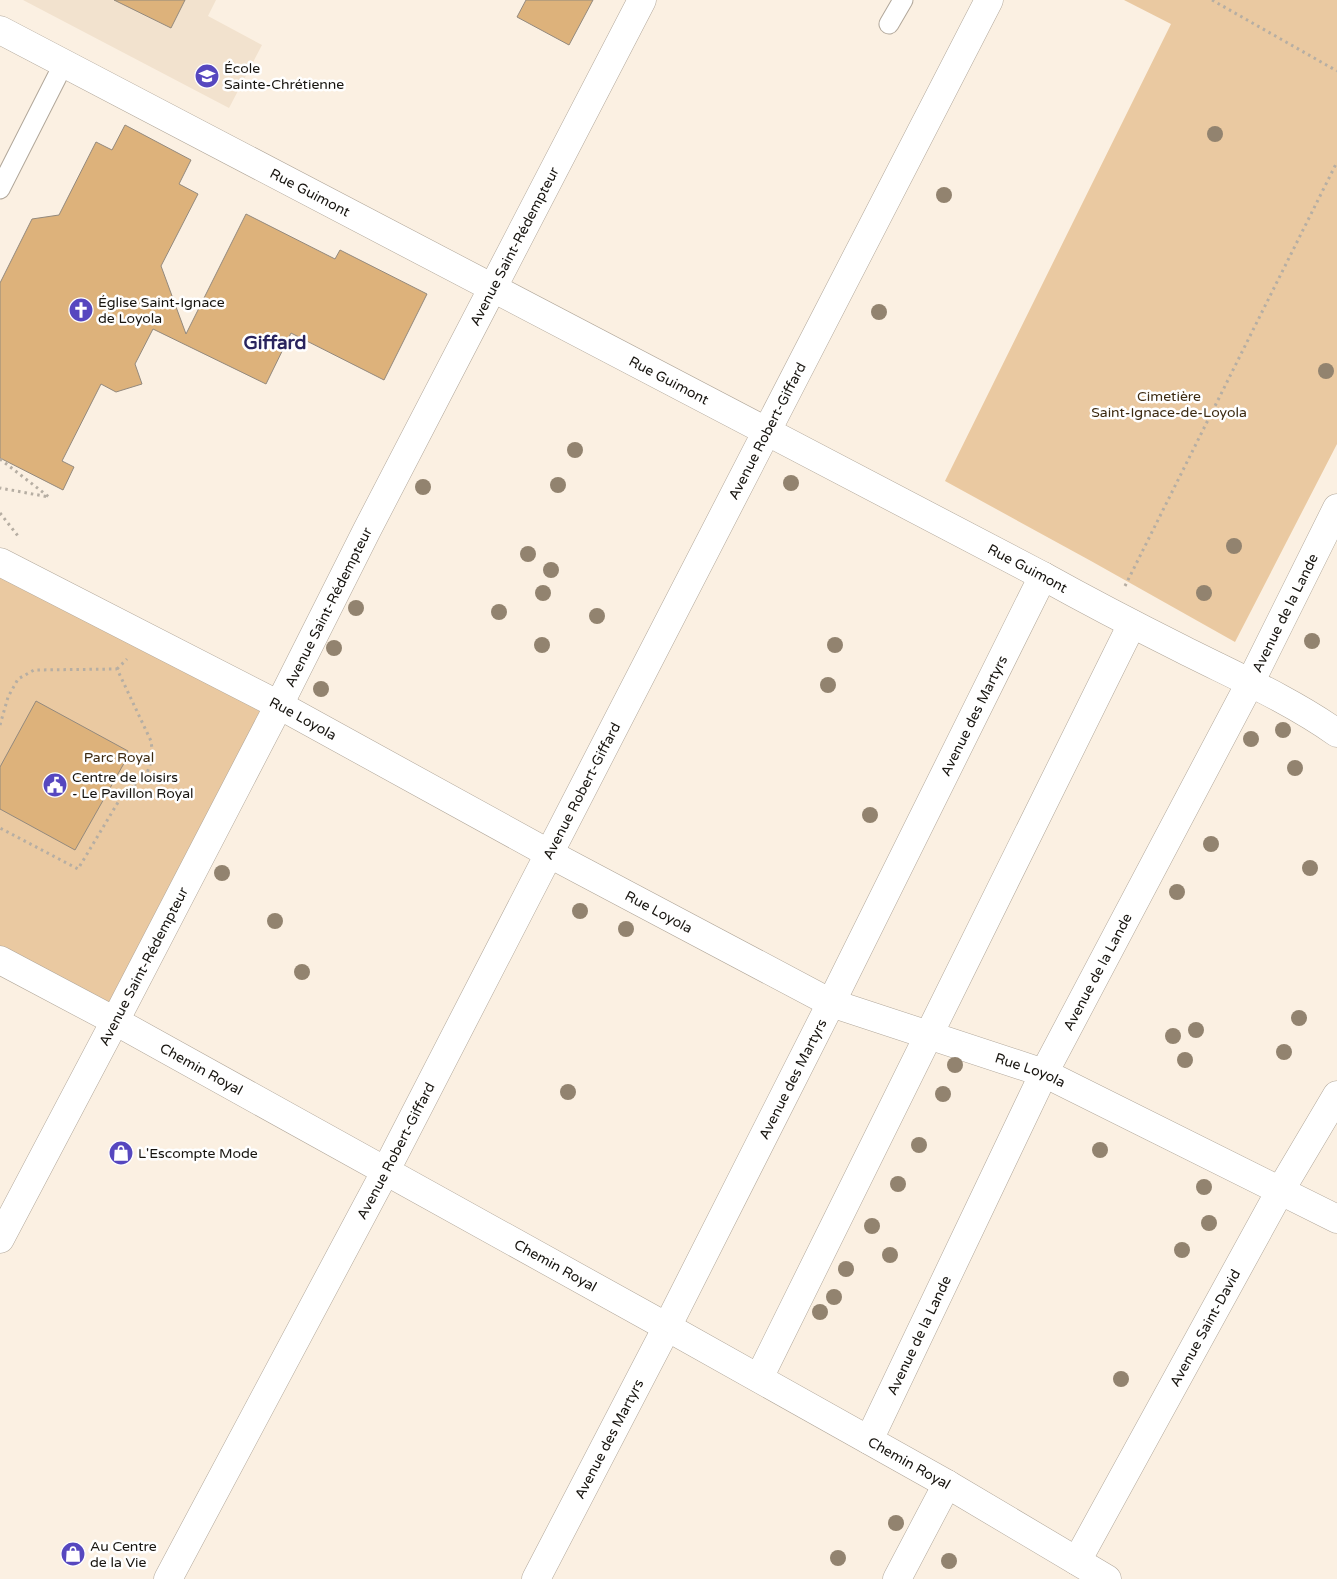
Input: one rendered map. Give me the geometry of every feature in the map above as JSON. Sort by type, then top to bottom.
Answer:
[{"type":"street","name":"Avenue Saint-Rédempteur","points":[[0,1239],[115,1021],[642,0]]},
{"type":"street","name":"Avenue Robert-Giffard","points":[[168,1579],[385,1172],[989,0]]},
{"type":"street","name":"Rue Guimont","points":[[0,30],[1122,619],[1250,683],[1317,719],[1337,733]]},
{"type":"street","name":"Avenue de la Lande","points":[[869,1440],[1044,1072],[1250,683],[1337,508]]},
{"type":"street","name":"Rue Loyola","points":[[0,562],[278,705],[548,853],[832,1003],[1044,1072],[1337,1219]]},
{"type":"street","name":"Avenue des Martyrs","points":[[536,1579],[832,1003],[1042,576]]},
{"type":"street","points":[[759,1378],[929,1035],[1122,619]]},
{"type":"street","name":"Chemin Royal","points":[[0,960],[115,1021],[759,1378],[947,1484],[1107,1579]]},
{"type":"street","name":"Avenue Saint-David","points":[[1077,1561],[1280,1191],[1337,1095]]},
{"type":"street","points":[[897,1579],[947,1484]]},
{"type":"lane","points":[[889,24],[903,0]]},
{"type":"lane","points":[[0,189],[64,63]]},
{"type":"path","points":[[1212,0],[1337,72]]},
{"type":"path","points":[[1122,619],[1337,162]]},
{"type":"path","points":[[0,459],[48,496],[0,488]]},
{"type":"path","points":[[0,725],[8,697],[18,679],[34,670],[117,669],[151,742],[153,758],[147,773],[120,799],[78,869],[0,828]]},
{"type":"shaded area","name":"École Sainte-Chrétienne","points":[[23,0],[216,0],[208,16],[262,45],[229,108]]},
{"type":"green space","name":"Cimetière Saint-Ignace-de-Loyola","points":[[1124,0],[1337,0],[1337,444],[1235,642],[945,481],[1171,24]]},
{"type":"green space","name":"Parc Royal","points":[[0,562],[279,705],[115,1021],[0,960]]},
{"type":"building","points":[[114,0],[185,0],[171,28]]},
{"type":"building","points":[[526,0],[593,0],[569,45],[517,17]]},
{"type":"building","name":"Église Saint-Ignace de Loyola","points":[[125,125],[191,160],[179,184],[198,194],[161,266],[186,334],[246,214],[335,259],[340,250],[427,294],[384,380],[291,333],[266,384],[153,329],[135,364],[142,384],[116,392],[101,384],[62,461],[74,467],[63,490],[0,458],[0,283],[32,219],[59,215],[96,142],[112,150]]},
{"type":"building","name":"Centre de loisirs - Le Pavillon Royal","points":[[36,701],[128,751],[125,758],[127,758],[75,850],[0,809],[0,767]]},
{"type":"place","name":"École Sainte-Chrétienne","points":[[207,76]]},
{"type":"place","name":"Église Saint-Ignace de Loyola","points":[[81,310]]},
{"type":"place","name":"Centre de loisirs - Le Pavillon Royal","points":[[55,785]]},
{"type":"place","name":"L'Escompte Mode","points":[[121,1153]]},
{"type":"place","name":"Au Centre de la Vie","points":[[73,1554]]},
{"type":"district","name":"Giffard","points":[[275,343]]}]
